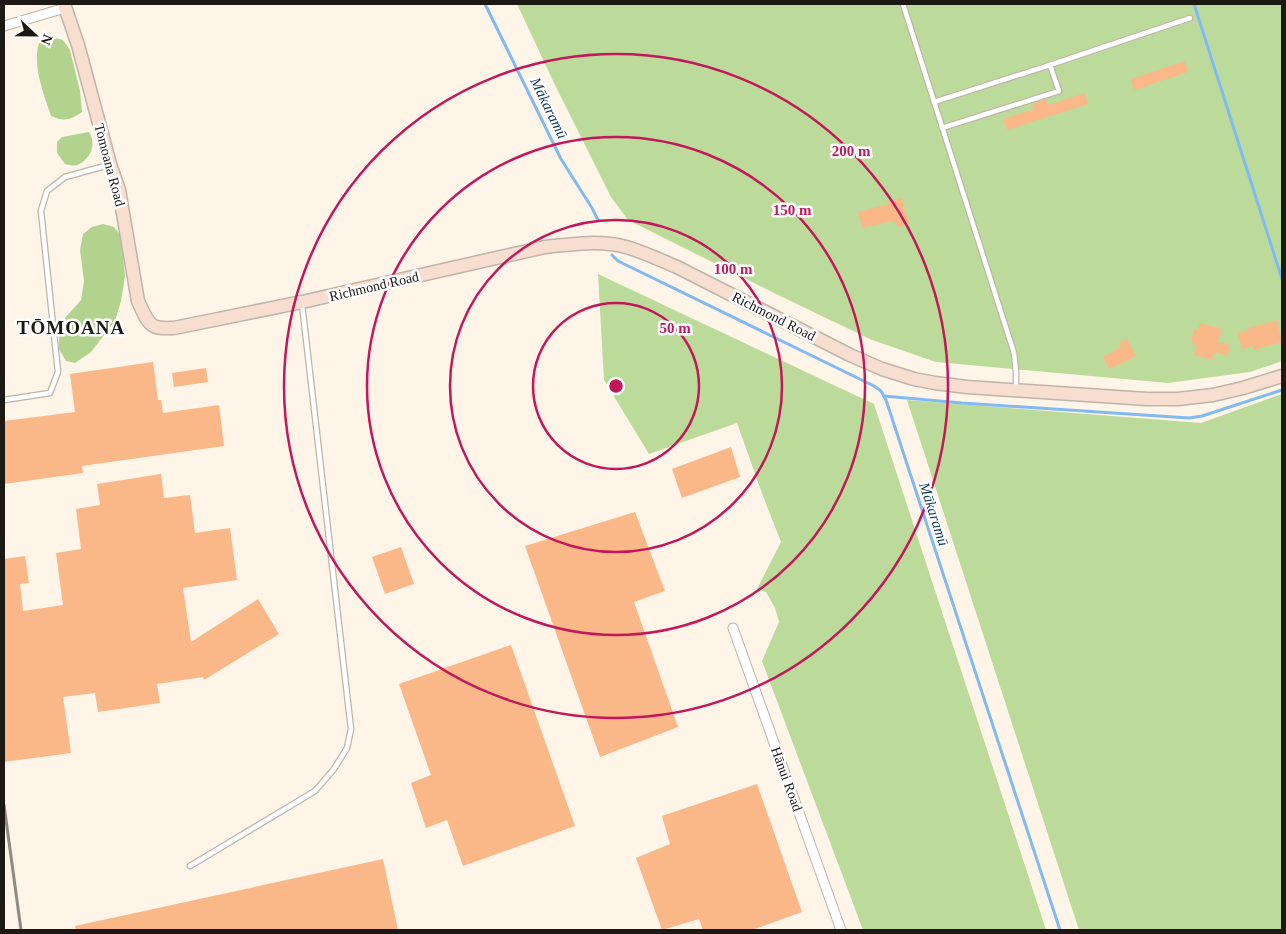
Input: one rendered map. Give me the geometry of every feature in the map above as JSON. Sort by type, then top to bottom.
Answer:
[{"type":"street","points":[[4,26],[64,6]]},
{"type":"street","name":"Tomoana Road","points":[[64,6],[78,45],[110,164],[119,190],[138,301],[153,326]]},
{"type":"street","name":"Richmond Road","points":[[153,326],[174,328],[302,302],[545,247],[578,243],[610,244],[626,247],[658,258],[850,355],[882,369],[935,383],[967,387],[1147,399],[1178,399],[1213,395],[1282,376]]},
{"type":"street","name":"Hānui Road","points":[[732,628],[841,930]]},
{"type":"lane","points":[[903,4],[1014,353],[1016,390]]},
{"type":"lane","points":[[934,102],[1190,18]]},
{"type":"lane","points":[[942,128],[1059,91],[1050,65]]},
{"type":"lane","points":[[4,400],[50,393],[58,372],[40,212],[47,191],[65,177],[110,164]]},
{"type":"lane","points":[[190,866],[315,791],[334,769],[347,748],[351,729],[302,302]]},
{"type":"green space","points":[[517,4],[1282,4],[1282,361],[1250,372],[1168,383],[936,362],[872,340],[628,220],[611,197]]},
{"type":"green space","points":[[51,37],[63,40],[70,50],[80,91],[82,112],[67,119],[51,116],[38,70],[37,52],[39,43]]},
{"type":"green space","points":[[89,132],[92,146],[89,156],[77,165],[65,164],[57,153],[57,142],[62,137]]},
{"type":"green space","points":[[103,224],[114,227],[121,236],[125,276],[121,301],[115,321],[91,352],[75,363],[66,361],[59,349],[59,334],[65,318],[81,300],[84,281],[80,250],[83,234],[92,227]]},
{"type":"green space","points":[[598,274],[874,404],[1046,930],[863,930],[762,661],[779,622],[775,608],[766,592],[757,589],[781,542],[737,423],[649,454],[604,380]]},
{"type":"green space","points":[[1282,394],[1282,930],[1079,930],[907,400],[1201,423]]},
{"type":"building","points":[[1185,61],[1188,72],[1134,90],[1131,79]]},
{"type":"building","points":[[1085,93],[1088,104],[1007,130],[1003,119],[1034,109],[1032,104],[1046,99],[1048,105]]},
{"type":"building","points":[[902,198],[909,224],[897,227],[895,222],[893,223],[892,221],[862,228],[858,212]]},
{"type":"building","points":[[1277,320],[1282,342],[1254,350],[1253,346],[1242,349],[1237,333]]},
{"type":"building","points":[[1200,323],[1222,329],[1218,342],[1230,345],[1227,356],[1215,352],[1213,360],[1194,355],[1197,345],[1191,343],[1194,329],[1198,330]]},
{"type":"building","points":[[1127,339],[1136,356],[1109,369],[1103,357],[1121,347],[1119,343]]},
{"type":"building","points":[[153,362],[158,400],[161,400],[163,413],[219,405],[224,446],[82,466],[83,473],[4,484],[4,421],[75,412],[70,374]]},
{"type":"building","points":[[206,368],[208,382],[174,387],[172,373]]},
{"type":"building","points":[[731,447],[740,477],[682,498],[672,469]]},
{"type":"building","points":[[161,474],[164,498],[190,495],[195,533],[230,528],[237,580],[183,588],[191,642],[258,599],[279,634],[204,680],[203,677],[157,684],[160,703],[98,712],[95,693],[63,697],[71,753],[4,762],[4,559],[25,556],[29,583],[20,584],[23,611],[63,605],[56,553],[81,549],[76,509],[100,505],[97,484]]},
{"type":"building","points":[[635,512],[665,591],[634,602],[678,727],[600,757],[525,546]]},
{"type":"building","points":[[401,547],[414,584],[385,594],[372,557]]},
{"type":"building","points":[[511,645],[575,826],[463,866],[447,820],[426,828],[411,783],[431,775],[399,684]]},
{"type":"building","points":[[757,784],[802,912],[752,930],[703,930],[699,919],[662,930],[636,858],[670,844],[662,816]]},
{"type":"building","points":[[383,859],[398,930],[76,930],[75,926]]},
{"type":"waterway","name":"Mākaramū","points":[[485,4],[561,159],[598,220]]},
{"type":"waterway","points":[[1194,4],[1282,279]]},
{"type":"waterway","name":"Mākaramū","points":[[612,255],[618,261],[881,391],[886,400],[1060,930]]},
{"type":"waterway","points":[[884,396],[1189,418],[1202,416],[1282,390]]},
{"type":"railway","points":[[4,805],[21,930]]},
{"type":"district","name":"TŌMOANA","points":[[71,327]]}]
